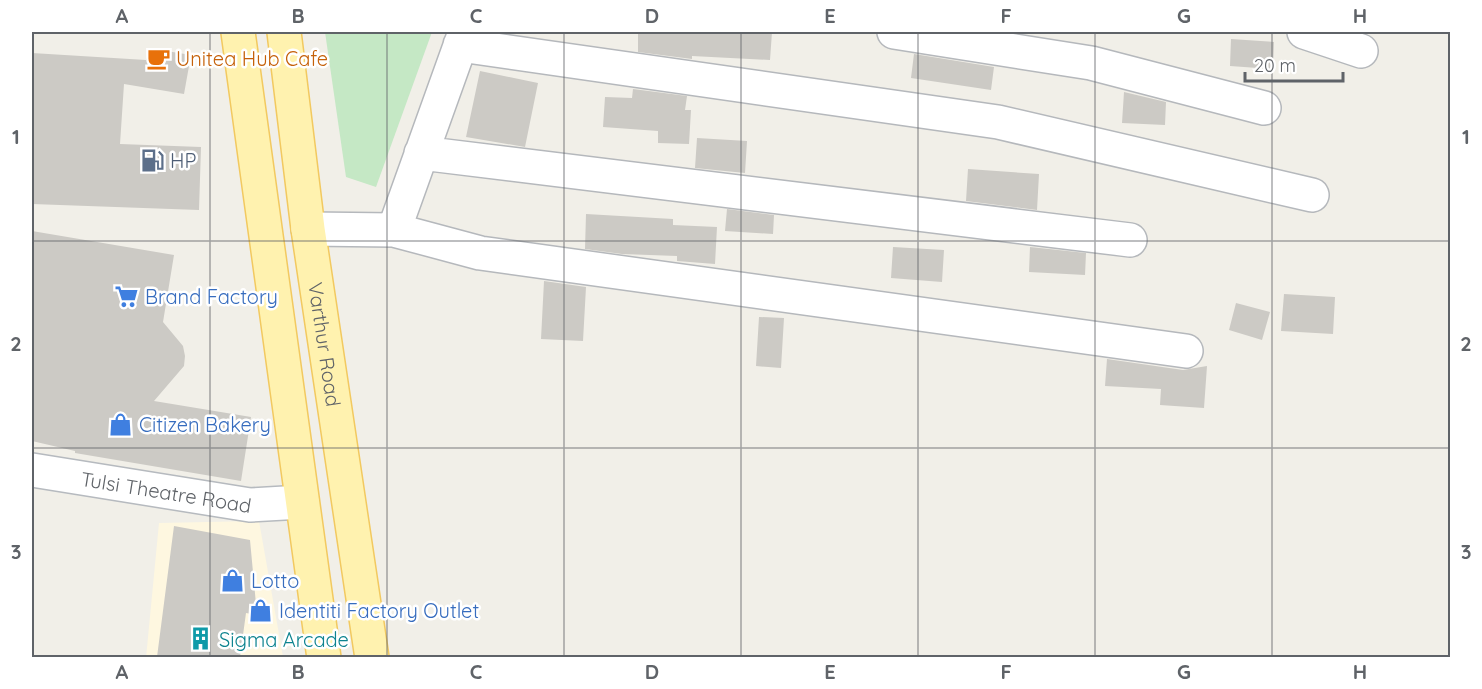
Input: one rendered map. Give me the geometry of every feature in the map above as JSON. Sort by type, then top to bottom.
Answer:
[{"type":"main road","points":[[238,32],[324,657]]},
{"type":"main road","name":"Varthur Road","points":[[284,32],[308,230],[372,657]]},
{"type":"street","points":[[894,32],[1091,63],[1264,108]]},
{"type":"street","points":[[1304,32],[1361,51]]},
{"type":"street","points":[[394,230],[462,38],[998,122],[1312,195]]},
{"type":"street","points":[[421,153],[1130,240]]},
{"type":"street","points":[[308,230],[394,230],[480,254],[1186,351]]},
{"type":"street","name":"Tulsi Theatre Road","points":[[32,470],[250,505],[302,502]]},
{"type":"shaded area","points":[[259,521],[283,657],[146,658],[159,523]]},
{"type":"green space","points":[[325,32],[432,32],[376,187],[346,177]]},
{"type":"building","points":[[638,32],[772,32],[770,60],[692,56],[692,59],[638,52]]},
{"type":"building","points":[[1231,39],[1274,42],[1273,69],[1230,66]]},
{"type":"building","points":[[148,48],[191,55],[184,94],[124,84],[120,144],[201,147],[199,210],[32,204],[32,53],[146,60]]},
{"type":"building","points":[[914,54],[994,67],[991,90],[911,78]]},
{"type":"building","points":[[480,71],[538,83],[525,147],[466,137]]},
{"type":"building","points":[[633,89],[687,96],[685,110],[691,110],[689,144],[658,143],[658,131],[603,127],[605,97],[632,98]]},
{"type":"building","points":[[1124,92],[1166,102],[1165,125],[1122,123]]},
{"type":"building","points":[[697,138],[747,141],[745,173],[695,168]]},
{"type":"building","points":[[968,169],[1039,174],[1037,210],[966,201]]},
{"type":"building","points":[[727,209],[774,215],[773,234],[725,231]]},
{"type":"building","points":[[586,214],[673,219],[673,225],[717,227],[715,264],[677,261],[677,256],[622,254],[585,249]]},
{"type":"building","points":[[32,231],[174,255],[163,322],[183,346],[184,366],[154,401],[251,417],[241,481],[75,453],[75,451],[32,441]]},
{"type":"building","points":[[893,247],[944,250],[942,282],[891,278]]},
{"type":"building","points":[[1030,247],[1086,253],[1085,275],[1029,272]]},
{"type":"building","points":[[544,281],[586,287],[583,341],[541,339]]},
{"type":"building","points":[[1284,294],[1335,297],[1333,334],[1281,331]]},
{"type":"building","points":[[1236,303],[1270,312],[1262,340],[1229,330]]},
{"type":"building","points":[[759,317],[784,318],[781,368],[756,366]]},
{"type":"building","points":[[1107,359],[1183,370],[1207,366],[1204,408],[1160,405],[1161,389],[1105,386]]},
{"type":"building","points":[[174,526],[250,540],[257,615],[246,613],[240,657],[157,657]]},
{"type":"place","name":"Unitea Hub Cafe","points":[[158,58]]},
{"type":"place","name":"HP","points":[[152,160]]},
{"type":"place","name":"Brand Factory","points":[[127,296]]},
{"type":"place","name":"Citizen Bakery","points":[[121,424]]},
{"type":"place","name":"Lotto","points":[[233,580]]},
{"type":"place","name":"Identiti Factory Outlet","points":[[261,610]]},
{"type":"place","name":"Sigma Arcade","points":[[201,639]]}]
